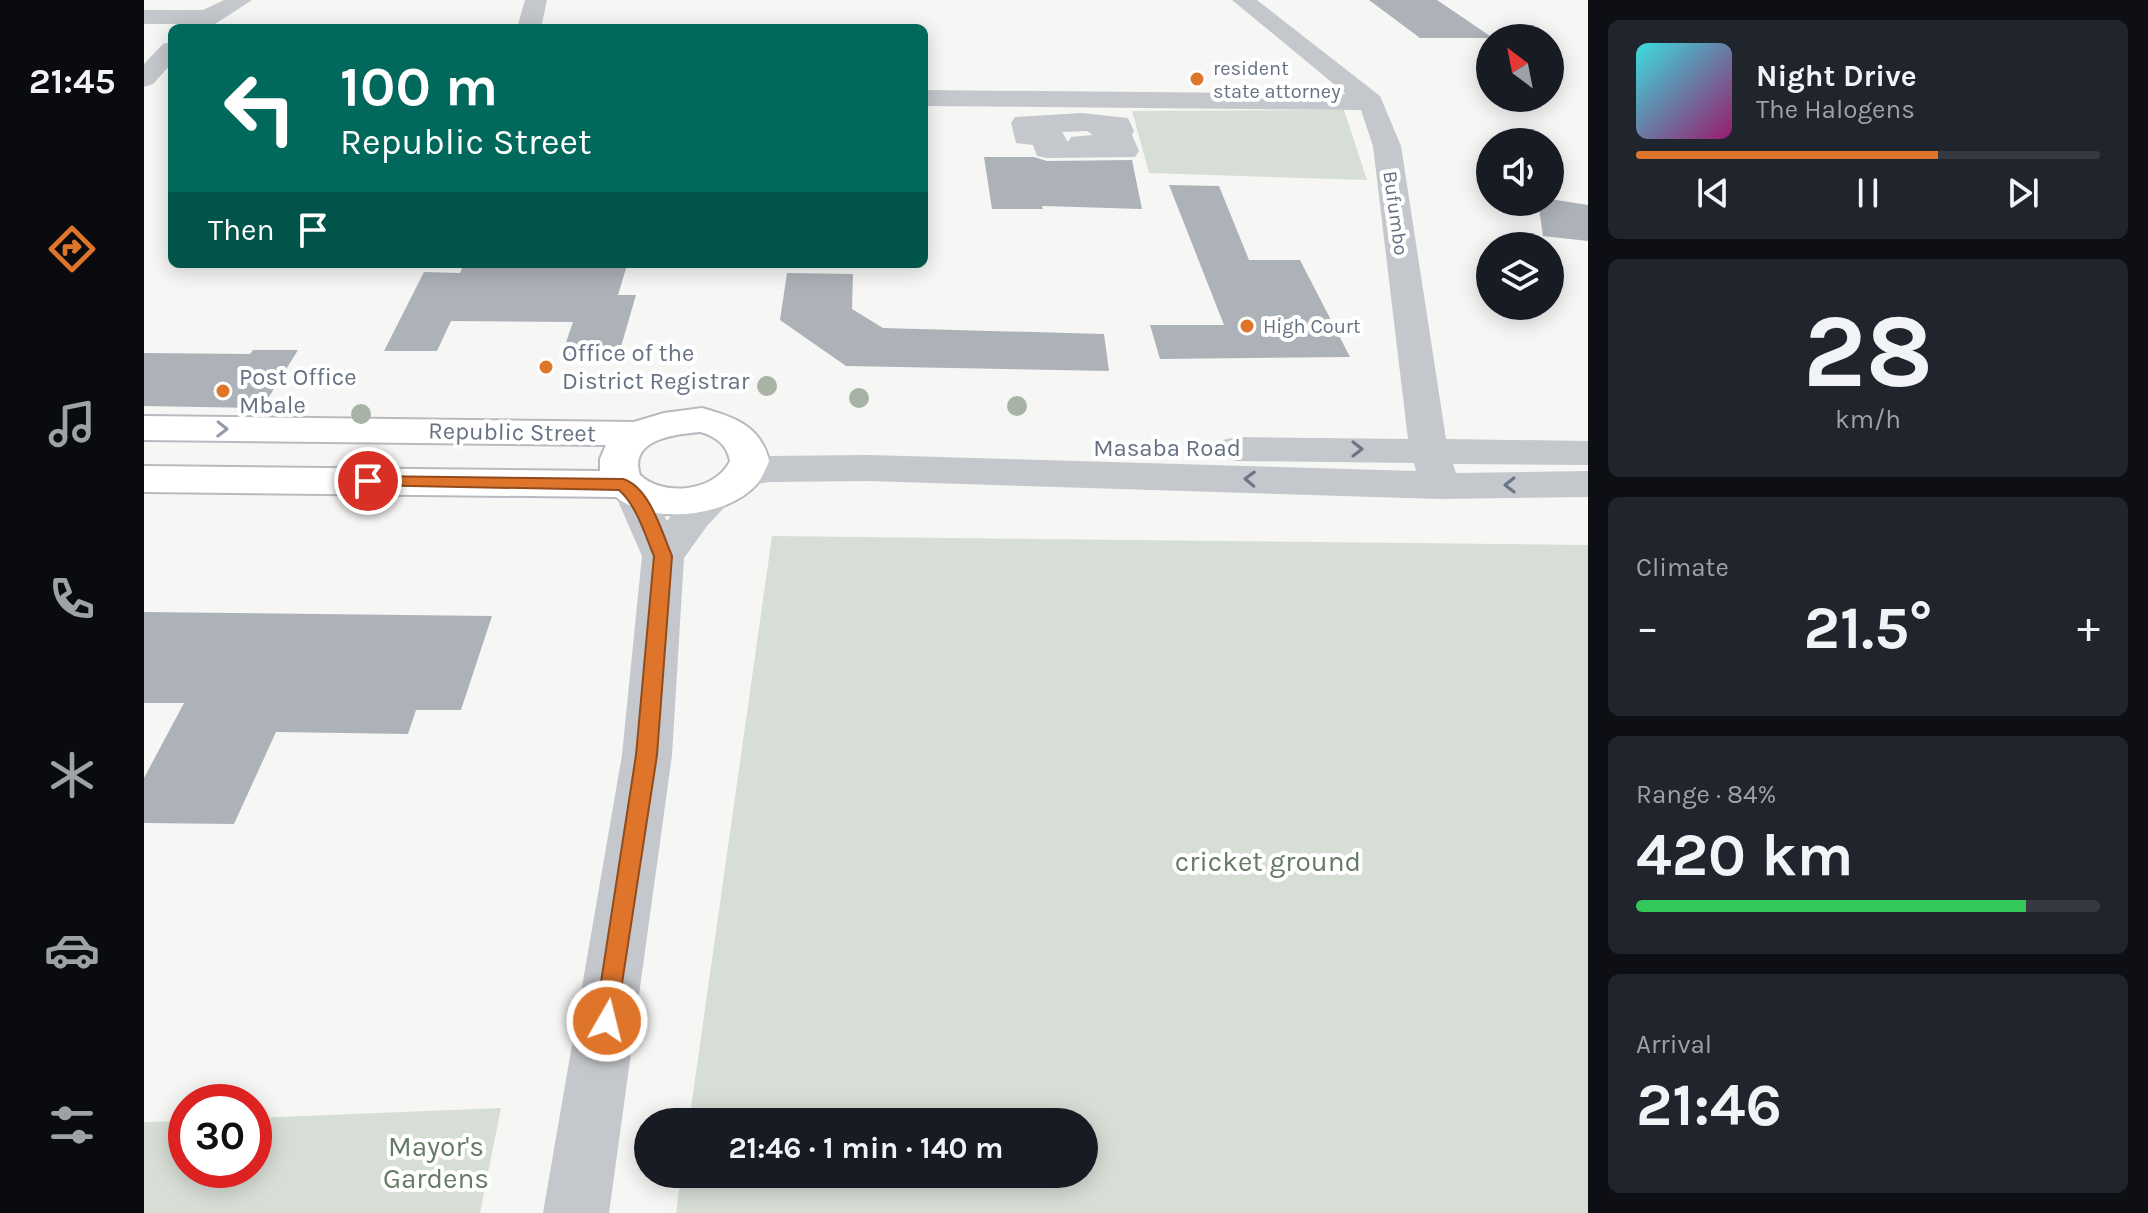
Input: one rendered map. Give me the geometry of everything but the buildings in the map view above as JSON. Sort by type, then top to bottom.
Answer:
[{"type":"main road","points":[[702,420],[730,430],[735,472],[687,503],[659,503],[629,489],[617,467],[623,449],[640,434],[669,422],[702,420]]},
{"type":"main road","name":"Republic Street","points":[[144,428],[640,434]]},
{"type":"main road","name":"Republic Street","points":[[144,479],[629,489]]},
{"type":"street","points":[[144,17],[201,23],[241,0]]},
{"type":"street","points":[[530,24],[536,0]]},
{"type":"street","points":[[1243,0],[1371,102]]},
{"type":"street","points":[[144,79],[168,53]]},
{"type":"street","points":[[928,98],[1371,102]]},
{"type":"street","name":"Bufumbo","points":[[1371,102],[1387,146],[1434,468]]},
{"type":"street","points":[[663,556],[693,516],[735,472],[869,468],[1434,468],[1588,453]]},
{"type":"street","points":[[1434,468],[1588,484]]},
{"type":"street","points":[[576,1213],[647,755],[663,556],[629,489]]},
{"type":"green space","points":[[1344,110],[1367,180],[1149,173],[1132,111]]},
{"type":"green space","name":"cricket ground","points":[[772,536],[1588,545],[1588,1213],[676,1213],[679,1188],[1098,1188],[1098,1108],[691,1108]]},
{"type":"green space","name":"Mayor's Gardens","points":[[501,1108],[480,1213],[144,1213],[144,1122],[168,1121],[168,1188],[272,1188],[272,1117]]},
{"type":"place","name":"resident state attorney","points":[[1197,79]]},
{"type":"place","name":"High Court","points":[[1247,326]]},
{"type":"place","name":"Office of the District Registrar","points":[[546,367]]},
{"type":"place","name":"Post Office Mbale","points":[[223,391]]},
{"type":"route","points":[[368,481],[623,484],[635,494],[663,556],[647,755],[607,1021]]}]
